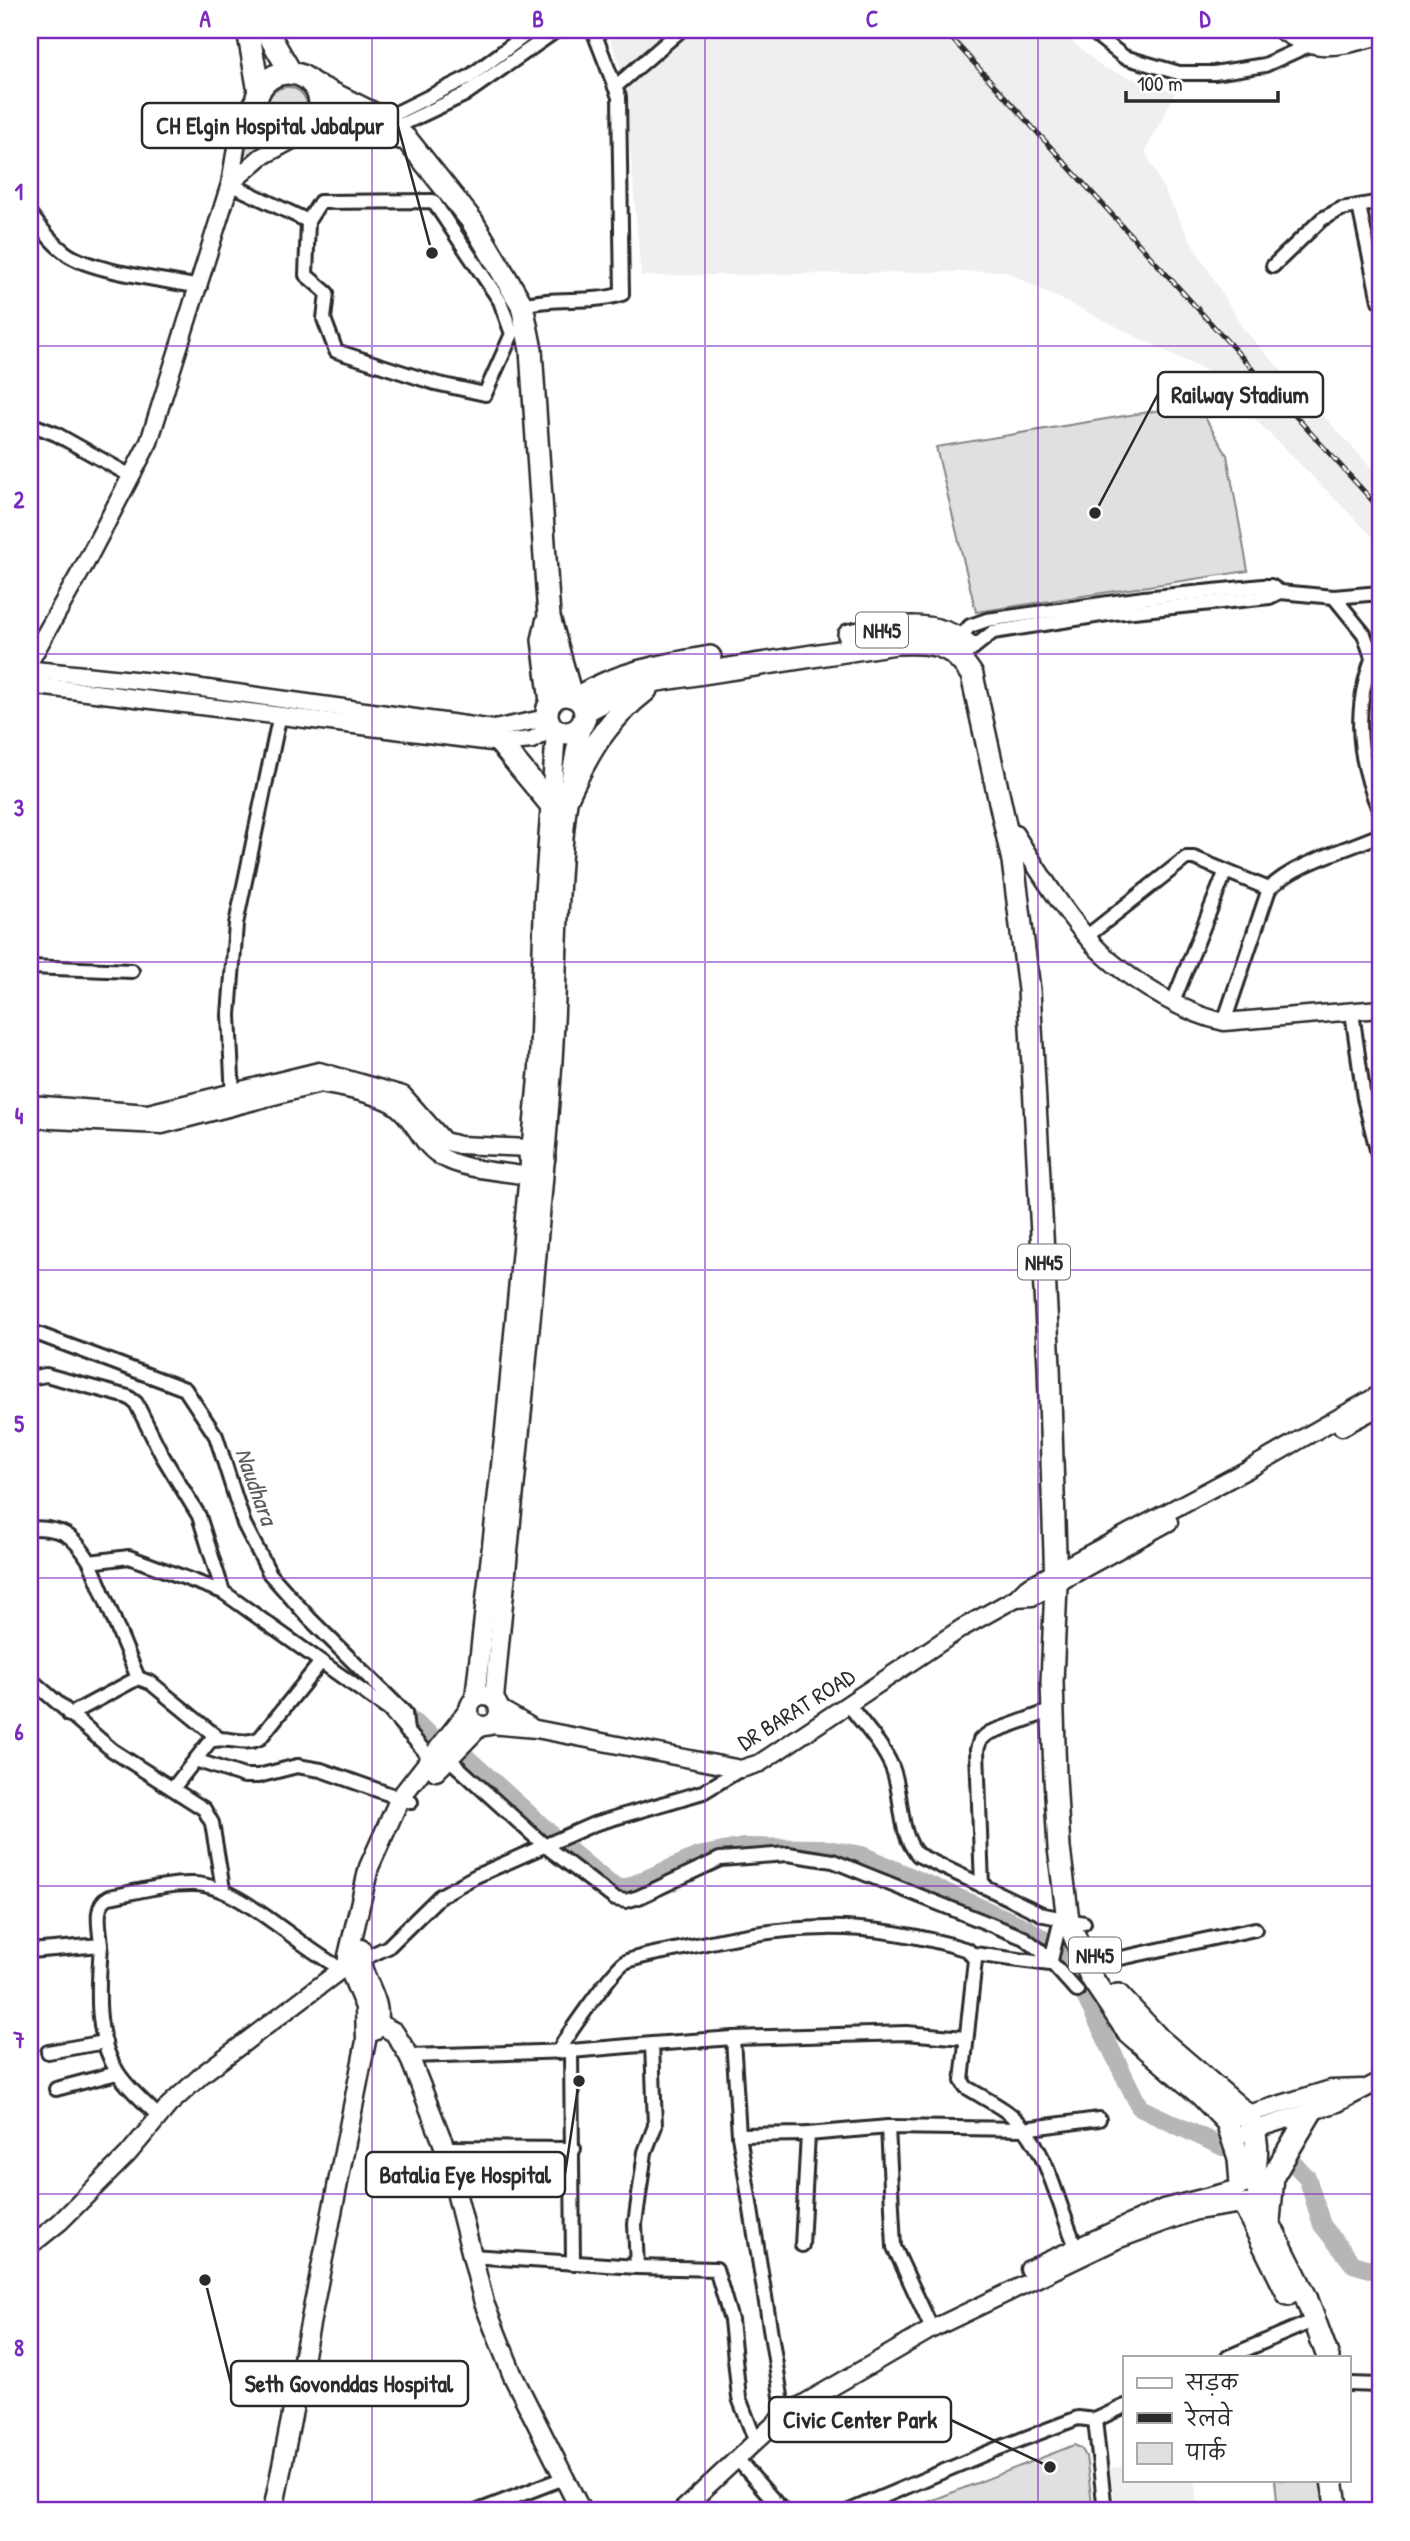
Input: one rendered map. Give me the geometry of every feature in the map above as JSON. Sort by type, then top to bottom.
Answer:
[{"type":"highway","points":[[248,30],[257,114],[265,128],[278,136],[388,130]]},
{"type":"highway","points":[[266,30],[301,78],[318,96],[319,111],[313,125],[302,135]]},
{"type":"highway","points":[[257,96],[275,76],[301,78],[388,130],[472,221],[522,305],[531,350],[549,617],[543,640],[565,714]]},
{"type":"highway","name":"NH45","points":[[565,714],[604,681],[628,673],[869,632],[925,626],[960,648],[972,675],[1010,832],[1029,990],[1048,1338],[1055,1578],[1053,1710],[1059,1848],[1071,1921],[1091,1977],[1128,2032],[1240,2125]]},
{"type":"highway","name":"NH45","points":[[565,714],[624,690],[659,680],[897,643],[922,642],[960,648]]},
{"type":"highway","points":[[500,743],[559,803],[602,731],[618,711],[659,680]]},
{"type":"highway","name":"NH45","points":[[1055,1664],[1060,1679],[1074,1869],[1071,1921],[1127,2009],[1240,2125]]},
{"type":"highway","points":[[1269,2221],[1273,2176],[1311,2112]]},
{"type":"highway","points":[[1240,2125],[1258,2142],[1245,2194],[1327,2356]]},
{"type":"highway","points":[[1245,2194],[1269,2221],[1309,2322],[1313,2356]]},
{"type":"highway","points":[[1332,2482],[1337,2511]]},
{"type":"highway","points":[[1346,2482],[1350,2511]]},
{"type":"main road","points":[[1282,30],[1309,46],[1341,46],[1380,35]]},
{"type":"main road","points":[[440,1759],[498,1718],[539,1067],[544,899],[559,803],[565,714]]},
{"type":"main road","points":[[559,803],[565,714]]},
{"type":"main road","points":[[485,1725],[472,1720],[472,1704],[505,1430],[533,1160]]},
{"type":"main road","points":[[273,2511],[366,2041],[373,2020],[376,1997],[350,1965],[405,1800],[440,1759],[472,1704],[485,1695],[497,1703]]},
{"type":"main road","points":[[373,2020],[394,2032],[409,2056],[445,2148],[484,2303],[513,2376],[580,2511]]},
{"type":"street","points":[[388,130],[469,77],[532,30]]},
{"type":"street","points":[[522,305],[546,299],[610,298],[622,294],[619,110],[615,87],[593,30]]},
{"type":"street","points":[[615,87],[681,30]]},
{"type":"street","points":[[1090,30],[1124,57],[1179,73],[1214,73],[1265,65],[1309,46]]},
{"type":"street","points":[[388,130],[464,94],[553,31]]},
{"type":"street","points":[[31,672],[149,442],[200,287],[230,184],[241,118],[257,96]]},
{"type":"street","points":[[230,184],[261,158],[302,135]]},
{"type":"street","points":[[230,184],[308,221]]},
{"type":"street","points":[[433,201],[500,301],[512,334],[485,394],[435,383],[336,351],[324,319],[327,293],[306,275],[308,221],[320,202],[433,201]]},
{"type":"street","points":[[1273,266],[1322,219],[1341,209],[1380,202]]},
{"type":"street","points":[[1359,206],[1379,301]]},
{"type":"street","points":[[30,214],[52,242],[69,255],[89,263],[200,287]]},
{"type":"street","points":[[30,424],[56,434],[131,476]]},
{"type":"street","points":[[960,648],[970,626],[987,620],[1063,609],[1263,586],[1271,586],[1280,592],[1334,597],[1380,593]]},
{"type":"street","points":[[1334,597],[1364,634],[1372,657]]},
{"type":"street","points":[[1380,640],[1372,657],[1358,715],[1364,775],[1380,812]]},
{"type":"street","points":[[31,672],[173,684],[494,729],[565,714]]},
{"type":"street","points":[[31,672],[280,714],[500,743],[532,740],[565,714]]},
{"type":"street","points":[[234,1109],[229,1015],[236,924],[280,714]]},
{"type":"street","points":[[1010,832],[1086,937],[1128,973],[1199,1016],[1224,1022],[1380,1009]]},
{"type":"street","points":[[1224,1022],[1269,888],[1296,871],[1380,835]]},
{"type":"street","points":[[1086,937],[1186,858],[1194,858],[1269,888]]},
{"type":"street","points":[[1173,1002],[1226,873]]},
{"type":"street","points":[[30,967],[132,971]]},
{"type":"street","points":[[1352,1012],[1364,1098],[1376,1132],[1380,1162]]},
{"type":"street","points":[[30,1104],[148,1113],[306,1073],[330,1072],[403,1095],[444,1141],[533,1160]]},
{"type":"street","points":[[30,1119],[162,1125],[234,1109],[320,1084],[338,1086],[397,1107],[430,1150],[445,1159],[463,1165],[533,1160]]},
{"type":"street","points":[[30,1331],[185,1389],[216,1436],[244,1524],[270,1574],[310,1619],[405,1713],[407,1732]]},
{"type":"street","points":[[30,1378],[46,1375],[128,1397],[136,1403],[162,1455],[199,1516],[223,1592]]},
{"type":"street","name":"DR BARAT ROAD","points":[[485,1725],[536,1729],[741,1769],[760,1763],[962,1628],[1016,1598],[1032,1597],[1055,1578],[1380,1394]]},
{"type":"street","name":"DR BARAT ROAD","points":[[1055,1578],[1380,1407]]},
{"type":"street","points":[[30,1528],[46,1528],[76,1538],[90,1562],[138,1678],[151,1683],[218,1738]]},
{"type":"street","points":[[90,1562],[129,1557],[223,1592],[389,1710],[407,1732],[604,1894],[625,1901],[720,1859],[788,1854],[833,1861],[1004,1927],[1040,1950],[1077,1991]]},
{"type":"street","points":[[174,1787],[210,1741],[218,1738],[251,1743],[260,1738],[321,1662]]},
{"type":"street","points":[[69,1715],[138,1678]]},
{"type":"street","points":[[30,1679],[112,1750],[174,1787],[204,1809],[212,1823],[223,1889]]},
{"type":"street","name":"DR BARAT ROAD","points":[[497,1703],[536,1729]]},
{"type":"street","points":[[848,1704],[892,1766],[901,1796],[909,1845],[918,1855],[1044,1915],[1071,1921],[1050,1964]]},
{"type":"street","points":[[982,1886],[977,1750],[980,1740],[1053,1710]]},
{"type":"street","points":[[195,1760],[244,1776],[258,1776],[297,1766],[321,1770],[405,1800]]},
{"type":"street","points":[[30,2246],[77,2205],[204,2073],[350,1965],[388,1947],[404,1935],[440,1896],[544,1845],[594,1824],[703,1792],[741,1769]]},
{"type":"street","points":[[159,2117],[117,2073],[105,2042],[99,2015],[99,1908],[102,1900],[194,1884],[223,1889],[321,1958],[350,1965]]},
{"type":"street","points":[[573,2263],[574,2149],[564,2051],[623,1963],[707,1942],[787,1929],[842,1926],[907,1935],[974,1954],[1050,1964]]},
{"type":"street","points":[[1098,1963],[1255,1929]]},
{"type":"street","points":[[30,1951],[101,1945]]},
{"type":"street","points":[[974,1954],[962,2074],[966,2087],[1010,2114],[1024,2129],[1054,2190],[1078,2251]]},
{"type":"street","points":[[409,2056],[564,2051],[733,2038],[906,2033],[965,2038]]},
{"type":"street","points":[[733,2038],[739,2134],[784,2414]]},
{"type":"street","points":[[48,2052],[105,2042]]},
{"type":"street","points":[[638,2267],[635,2224],[645,2152],[655,2126],[652,2044]]},
{"type":"street","points":[[56,2090],[117,2073]]},
{"type":"street","points":[[1240,2125],[1311,2112],[1338,2103],[1380,2081]]},
{"type":"street","points":[[1240,2125],[1331,2089],[1364,2088]]},
{"type":"street","points":[[739,2134],[808,2134],[888,2127],[1024,2129],[1099,2119]]},
{"type":"street","points":[[888,2127],[894,2247],[932,2329]]},
{"type":"street","points":[[802,2245],[808,2134]]},
{"type":"street","points":[[445,2148],[574,2149]]},
{"type":"street","points":[[1029,2269],[1245,2194]]},
{"type":"street","points":[[681,2511],[784,2414],[932,2329],[1078,2251]]},
{"type":"street","points":[[471,2256],[638,2267],[716,2269],[731,2320],[738,2398],[756,2442]]},
{"type":"street","points":[[1230,2356],[1309,2322]]},
{"type":"street","points":[[1350,2384],[1380,2385]]},
{"type":"street","points":[[849,2511],[1078,2418],[1095,2420],[1123,2407]]},
{"type":"street","points":[[1095,2420],[1105,2511]]},
{"type":"street","points":[[738,2460],[783,2511]]},
{"type":"street","points":[[478,2511],[564,2478]]},
{"type":"shaded area","points":[[607,30],[1059,30],[1103,68],[1175,93],[1145,152],[1189,238],[1244,330],[1380,477],[1380,544],[1208,372],[1004,271],[641,276],[624,76]]},
{"type":"shaded area","points":[[1123,2466],[1123,2482],[1194,2482],[1198,2511],[1116,2511],[1110,2468]]},
{"type":"green space","points":[[287,87],[301,93],[307,107],[301,121],[287,127],[273,121],[267,107],[273,93]]},
{"type":"green space","points":[[248,128],[262,145],[242,169],[239,167]]},
{"type":"green space","points":[[1197,404],[1227,455],[1248,571],[976,612],[936,447]]},
{"type":"green space","points":[[1074,2445],[1081,2448],[1086,2456],[1093,2511],[905,2511]]},
{"type":"green space","points":[[1275,2482],[1323,2482],[1327,2511],[1278,2511]]},
{"type":"waterway","points":[[405,1716],[431,1735]]},
{"type":"waterway","points":[[464,1755],[550,1833]]},
{"type":"waterway","points":[[563,1845],[610,1884],[623,1889],[698,1856],[743,1847],[822,1848],[862,1855],[1027,1928],[1049,1943],[1068,1962],[1140,2108],[1223,2147]]},
{"type":"waterway","points":[[1293,2163],[1307,2177],[1322,2225],[1353,2264],[1380,2272]]},
{"type":"railway","points":[[944,30],[1380,509]]},
{"type":"place","name":"CH Elgin Hospital Jabalpur","points":[[432,253]]},
{"type":"place","name":"Railway Stadium","points":[[1095,513]]},
{"type":"place","name":"Batalia Eye Hospital","points":[[579,2081]]},
{"type":"place","name":"Seth Govonddas Hospital","points":[[205,2280]]},
{"type":"place","name":"Civic Center Park","points":[[1050,2467]]},
{"type":"water label","name":"Naudhara","points":[[257,1486]]}]
